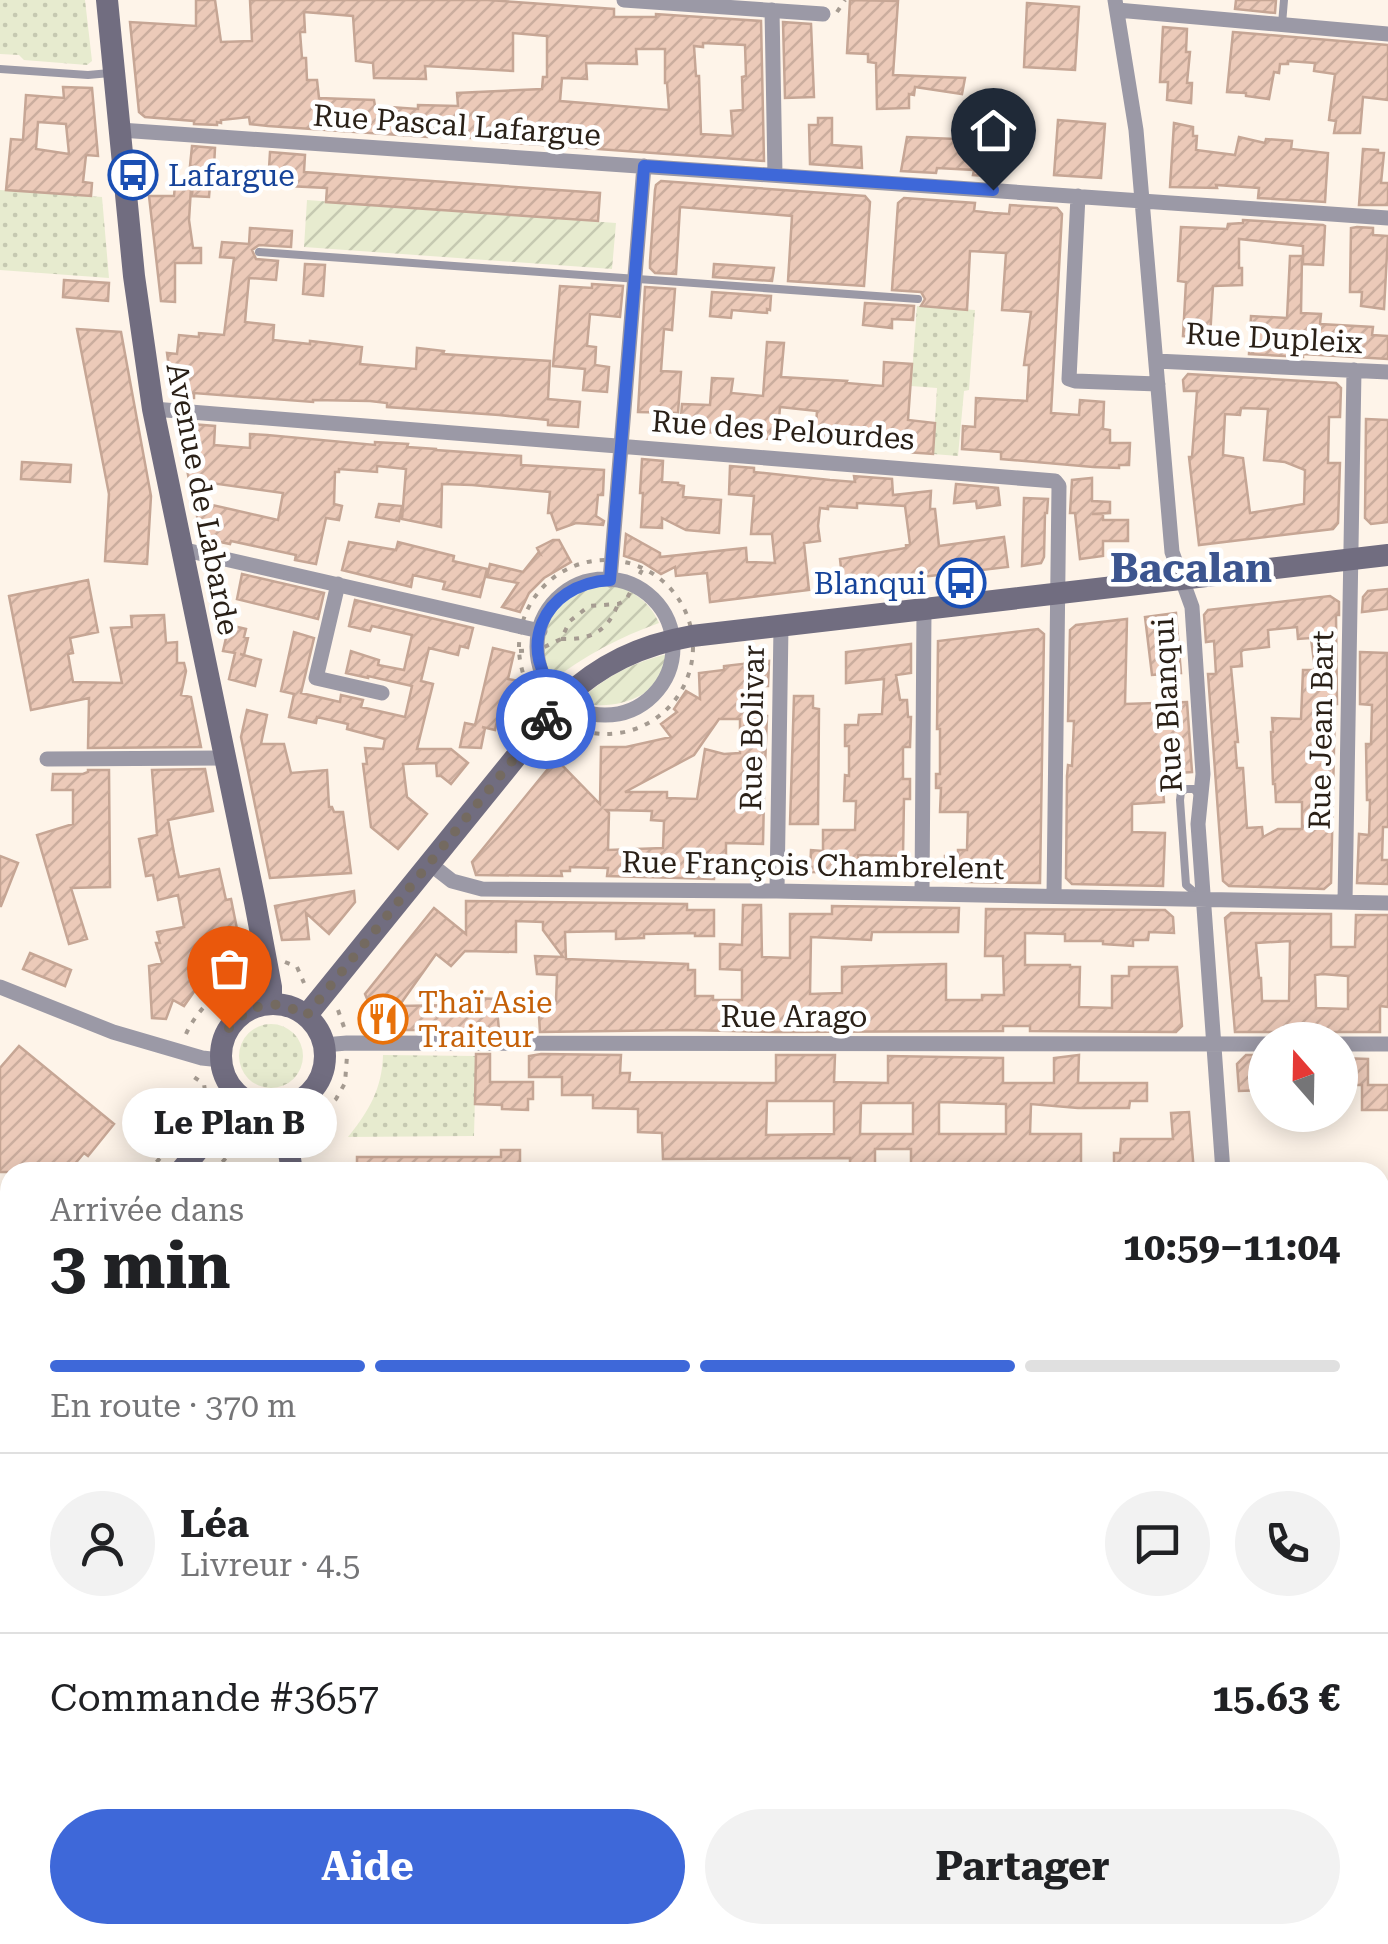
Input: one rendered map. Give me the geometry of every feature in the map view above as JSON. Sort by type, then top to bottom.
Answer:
[{"type":"main road","name":"Avenue de Labarde","points":[[107,0],[134,276],[153,409],[255,902],[271,1004]]},
{"type":"main road","points":[[306,1016],[562,700],[613,661],[642,648],[673,640],[781,626],[1388,556]]},
{"type":"main road","points":[[271,1004],[295,1009],[306,1016],[324,1046],[320,1078],[310,1092],[282,1107],[267,1108],[241,1098],[224,1074],[221,1060],[222,1043],[229,1028],[255,1007],[271,1004]]},
{"type":"main road","points":[[188,1162],[241,1098]]},
{"type":"main road","points":[[282,1107],[290,1162]]},
{"type":"street","points":[[624,0],[823,14]]},
{"type":"street","points":[[1116,5],[1388,34]]},
{"type":"street","name":"Rue Blanqui","points":[[1116,5],[1134,113],[1172,552],[1192,607],[1203,774],[1198,824],[1222,1162]]},
{"type":"street","points":[[772,10],[775,175]]},
{"type":"street","name":"Rue Pascal Lafargue","points":[[120,130],[1388,218]]},
{"type":"street","points":[[610,580],[644,166]]},
{"type":"street","points":[[1078,196],[1069,379],[1158,384]]},
{"type":"street","name":"Rue Dupleix","points":[[1156,361],[1388,372]]},
{"type":"street","name":"Rue Jean Bart","points":[[1345,902],[1354,370]]},
{"type":"street","name":"Rue des Pelourdes","points":[[153,409],[1056,480],[1058,594]]},
{"type":"street","points":[[181,549],[540,631]]},
{"type":"street","points":[[610,580],[633,586],[656,602],[664,613],[673,640],[670,668],[664,682],[644,703],[631,710],[588,713],[562,700],[542,672],[538,650],[545,616],[579,585],[610,580]]},
{"type":"street","points":[[338,584],[316,678],[382,693]]},
{"type":"street","points":[[1054,896],[1058,594]]},
{"type":"street","points":[[922,894],[924,610]]},
{"type":"street","name":"Rue Bolivar","points":[[776,891],[781,626]]},
{"type":"street","points":[[47,759],[224,758]]},
{"type":"street","name":"Rue François Chambrelent","points":[[430,863],[452,881],[482,889],[1388,903]]},
{"type":"street","points":[[0,987],[113,1032],[189,1055],[221,1060]]},
{"type":"street","name":"Rue Arago","points":[[324,1046],[1248,1044]]},
{"type":"street","points":[[1358,1044],[1388,1044]]},
{"type":"lane","points":[[1282,24],[1284,0]]},
{"type":"lane","points":[[0,69],[88,75],[114,72]]},
{"type":"lane","points":[[259,252],[918,299]]},
{"type":"path","points":[[518,650],[550,646],[561,639],[570,621],[590,606],[626,600],[643,568]]},
{"type":"path","points":[[561,639],[594,634],[612,620],[618,604]]},
{"type":"path","points":[[283,961],[297,967],[304,983]]},
{"type":"path","points":[[186,1034],[205,1006],[250,968]]},
{"type":"path","points":[[335,1002],[347,1034]]},
{"type":"path","points":[[298,1132],[336,1099],[345,1083],[347,1052]]},
{"type":"path","points":[[157,1162],[207,1104],[204,1084],[191,1074]]},
{"type":"path","points":[[222,1162],[246,1134],[274,1136]]},
{"type":"green space","points":[[0,0],[85,0],[92,61],[87,65],[0,54]]},
{"type":"green space","points":[[0,190],[102,197],[109,278],[0,270]]},
{"type":"green space","points":[[307,200],[616,223],[612,269],[304,247]]},
{"type":"green space","points":[[917,306],[975,310],[969,390],[964,391],[958,456],[933,454],[937,388],[911,386]]},
{"type":"green space","points":[[605,583],[637,596],[659,623],[603,648],[552,681],[542,650],[547,625],[571,598]]},
{"type":"green space","points":[[668,654],[670,664],[663,676],[644,694],[605,705],[579,702],[620,672]]},
{"type":"green space","points":[[271,1024],[294,1033],[303,1056],[294,1079],[271,1088],[248,1079],[239,1056],[248,1033]]},
{"type":"green space","points":[[383,1055],[476,1056],[474,1136],[348,1137],[373,1099]]},
{"type":"building","points":[[196,0],[215,0],[221,42],[252,41],[250,0],[488,0],[614,9],[614,17],[656,14],[761,21],[764,161],[268,126],[250,124],[249,117],[221,120],[217,125],[145,117],[139,112],[130,22],[196,26]],"holes":[[[304,12],[353,16],[356,61],[373,63],[374,78],[426,79],[425,66],[513,71],[513,33],[547,36],[547,77],[543,77],[542,89],[457,93],[458,106],[418,105],[418,109],[375,106],[374,100],[319,98],[317,80],[307,80],[306,58],[302,58],[300,32],[305,32]],[[703,43],[745,45],[743,110],[731,111],[733,136],[701,134],[694,46],[703,47]],[[636,49],[665,49],[669,110],[560,101],[562,78],[587,79],[586,63],[637,64]]]},
{"type":"building","points":[[850,0],[898,1],[893,75],[965,78],[962,94],[915,87],[914,95],[909,94],[909,108],[877,109],[876,63],[868,62],[868,54],[847,53]]},
{"type":"building","points":[[1236,0],[1276,0],[1275,13],[1235,9]]},
{"type":"building","points":[[1027,3],[1079,7],[1075,70],[1024,67]]},
{"type":"building","points":[[783,22],[811,24],[814,97],[785,98]]},
{"type":"building","points":[[1163,27],[1187,29],[1191,103],[1167,100],[1168,82],[1160,82]]},
{"type":"building","points":[[1233,32],[1388,45],[1388,100],[1363,97],[1360,133],[1334,133],[1336,121],[1329,120],[1335,74],[1314,71],[1315,63],[1280,64],[1279,73],[1274,72],[1269,99],[1227,92]]},
{"type":"building","points":[[63,87],[92,88],[98,156],[86,155],[83,182],[92,183],[91,196],[6,190],[11,139],[23,140],[26,95],[64,98]],"holes":[[[38,122],[66,124],[69,154],[36,149]]]},
{"type":"building","points":[[818,118],[832,118],[832,145],[861,147],[862,168],[810,164],[809,125],[818,125]]},
{"type":"building","points":[[1058,120],[1105,124],[1101,178],[1054,175]]},
{"type":"building","points":[[1174,123],[1193,127],[1196,150],[1235,155],[1239,137],[1265,143],[1266,139],[1292,141],[1291,149],[1328,153],[1325,202],[1258,198],[1259,188],[1170,187]]},
{"type":"building","points":[[957,130],[978,133],[977,141],[1005,144],[1002,177],[973,175],[974,170],[901,171],[907,137],[956,139]]},
{"type":"building","points":[[192,146],[215,148],[209,197],[192,196]]},
{"type":"building","points":[[1363,149],[1384,153],[1381,183],[1388,183],[1388,205],[1359,205]]},
{"type":"building","points":[[270,152],[305,155],[304,172],[600,193],[598,221],[326,202],[327,188],[268,185]]},
{"type":"building","points":[[661,181],[865,196],[870,202],[864,286],[788,281],[792,216],[680,207],[676,274],[655,273],[650,262],[655,190]]},
{"type":"building","points":[[175,186],[191,188],[189,220],[193,248],[201,248],[201,263],[175,263],[175,302],[161,301],[149,196],[174,196]]},
{"type":"building","points":[[904,198],[975,203],[974,211],[993,213],[1009,214],[1010,205],[1057,208],[1062,214],[1051,413],[1079,415],[1080,400],[1104,402],[1103,429],[1110,430],[1110,443],[1130,443],[1129,465],[1093,467],[1001,459],[1001,452],[962,449],[963,426],[975,427],[976,398],[1027,401],[1029,365],[1024,365],[1031,312],[1002,310],[1006,253],[970,251],[967,310],[921,306],[925,299],[921,292],[892,290],[898,203]]},
{"type":"building","points":[[1243,220],[1325,226],[1323,265],[1303,264],[1303,246],[1239,239],[1242,285],[1213,286],[1210,338],[1183,336],[1186,282],[1178,281],[1181,227],[1227,229],[1228,224]]},
{"type":"building","points":[[250,228],[292,231],[291,247],[259,245],[252,250],[256,259],[278,261],[276,280],[249,278],[245,322],[274,325],[273,340],[362,347],[360,364],[416,369],[417,348],[444,351],[443,354],[550,361],[548,399],[580,402],[578,427],[548,425],[548,420],[387,407],[387,403],[370,401],[313,402],[194,393],[194,398],[173,397],[167,353],[177,354],[179,335],[224,335],[234,258],[220,257],[222,242],[249,244]]},
{"type":"building","points":[[1351,228],[1373,228],[1373,235],[1388,236],[1384,309],[1361,306],[1362,292],[1350,292]]},
{"type":"building","points":[[1290,256],[1302,256],[1301,313],[1321,314],[1320,324],[1373,327],[1372,335],[1388,336],[1388,359],[1249,354],[1251,316],[1287,318]]},
{"type":"building","points":[[305,264],[325,265],[323,296],[303,294]]},
{"type":"building","points":[[714,264],[774,268],[772,281],[713,277]]},
{"type":"building","points":[[64,280],[109,283],[108,301],[63,297]]},
{"type":"building","points":[[592,284],[623,286],[620,317],[590,314],[587,346],[596,347],[595,365],[609,367],[607,392],[583,390],[585,369],[553,366],[560,286],[592,288]]},
{"type":"building","points":[[645,287],[675,289],[672,330],[664,329],[661,371],[681,372],[678,413],[638,412]]},
{"type":"building","points":[[712,292],[771,296],[770,310],[732,310],[731,318],[710,316]]},
{"type":"building","points":[[865,303],[914,306],[913,320],[892,319],[892,328],[863,325]]},
{"type":"building","points":[[77,329],[121,332],[151,496],[147,564],[105,561],[109,494]]},
{"type":"building","points":[[767,342],[784,343],[781,377],[883,386],[884,362],[912,364],[908,420],[935,423],[933,454],[906,452],[907,445],[815,438],[817,411],[780,407],[778,432],[771,431],[770,439],[725,430],[680,431],[682,404],[710,405],[712,378],[733,379],[731,393],[763,396]]},
{"type":"building","points":[[1188,374],[1336,383],[1341,388],[1340,417],[1329,417],[1328,463],[1340,463],[1338,523],[1333,529],[1199,545],[1189,457],[1197,391],[1184,391],[1183,380]],"holes":[[[1241,408],[1268,409],[1264,460],[1285,462],[1305,470],[1304,504],[1250,513],[1243,458],[1223,455],[1225,414],[1240,415]]]},
{"type":"building","points":[[1366,419],[1388,420],[1388,522],[1371,524],[1365,518]]},
{"type":"building","points":[[178,423],[215,426],[214,445],[250,448],[250,434],[375,445],[408,444],[407,447],[521,456],[521,465],[604,470],[603,495],[598,495],[596,516],[604,521],[603,525],[576,523],[557,530],[548,513],[550,492],[442,484],[441,527],[402,519],[406,469],[339,469],[335,472],[334,504],[342,506],[339,520],[326,518],[316,564],[295,560],[296,555],[200,538],[195,501],[278,520],[283,493],[189,480]]},
{"type":"building","points":[[642,459],[663,461],[662,482],[684,486],[683,497],[721,500],[719,533],[686,530],[662,518],[662,528],[641,527]]},
{"type":"building","points":[[22,462],[71,465],[70,482],[21,479]]},
{"type":"building","points":[[730,466],[830,480],[855,482],[854,476],[892,479],[893,495],[931,491],[930,509],[935,509],[939,546],[1004,537],[1008,567],[843,586],[840,559],[906,548],[910,544],[905,506],[857,503],[857,508],[820,508],[820,541],[804,543],[809,590],[710,602],[707,573],[676,576],[675,567],[661,574],[624,556],[626,534],[660,553],[660,557],[746,548],[747,562],[775,563],[772,534],[751,534],[754,496],[729,494]]},
{"type":"building","points":[[1092,478],[1092,501],[1110,502],[1110,513],[1092,514],[1103,514],[1103,520],[1128,520],[1128,541],[1103,541],[1103,556],[1080,559],[1075,513],[1070,513],[1072,480]]},
{"type":"building","points":[[956,484],[998,488],[1000,505],[977,508],[976,501],[954,503]]},
{"type":"building","points":[[1024,498],[1048,499],[1044,557],[1041,563],[1022,566]]},
{"type":"building","points":[[379,504],[402,506],[399,521],[376,517]]},
{"type":"building","points":[[559,540],[571,562],[544,578],[529,593],[520,612],[502,607],[518,583],[487,577],[490,564],[523,572],[540,554],[537,548]]},
{"type":"building","points":[[349,542],[396,550],[398,542],[487,569],[480,597],[443,589],[445,582],[413,575],[411,587],[342,570]]},
{"type":"building","points":[[242,574],[324,593],[318,619],[237,599]]},
{"type":"building","points":[[88,580],[98,632],[70,638],[73,653],[68,654],[73,682],[122,683],[111,628],[132,627],[131,616],[164,615],[166,643],[177,642],[177,663],[184,663],[181,695],[191,697],[201,747],[88,748],[89,698],[31,710],[9,596]]},
{"type":"building","points":[[1388,589],[1388,609],[1362,612],[1363,597],[1368,591]]},
{"type":"building","points":[[1330,596],[1339,602],[1331,883],[1324,889],[1229,886],[1223,881],[1208,674],[1216,674],[1214,641],[1206,642],[1204,615],[1208,610]],"holes":[[[1297,627],[1298,639],[1311,638],[1315,670],[1303,670],[1301,719],[1272,718],[1271,732],[1276,802],[1302,802],[1302,829],[1278,829],[1263,837],[1262,827],[1247,828],[1243,768],[1237,768],[1231,667],[1242,666],[1243,650],[1269,647],[1268,630]]]},
{"type":"building","points":[[355,600],[473,628],[468,648],[460,646],[458,655],[429,648],[421,681],[433,684],[417,749],[451,749],[468,763],[451,784],[437,776],[436,763],[403,764],[407,797],[427,814],[398,849],[371,827],[363,764],[367,764],[365,748],[383,749],[385,739],[347,729],[348,724],[317,717],[316,723],[289,717],[294,694],[281,691],[294,632],[314,638],[301,693],[340,702],[341,695],[363,700],[361,707],[405,717],[412,686],[346,673],[351,651],[379,660],[378,665],[404,670],[412,635],[372,626],[370,631],[349,626]]},
{"type":"building","points":[[1176,613],[1181,673],[1152,675],[1145,617]]},
{"type":"building","points":[[1127,619],[1125,704],[1187,702],[1192,772],[1162,774],[1164,802],[1132,804],[1132,832],[1165,833],[1163,886],[1072,884],[1066,878],[1067,776],[1068,765],[1072,766],[1074,721],[1068,721],[1070,630],[1076,625]]},
{"type":"building","points":[[229,625],[246,629],[244,655],[240,654],[261,660],[255,686],[229,679],[235,653],[223,651]]},
{"type":"building","points":[[1038,629],[1044,634],[1040,883],[966,882],[967,877],[940,877],[940,862],[945,862],[945,856],[958,856],[958,850],[967,850],[968,812],[940,812],[941,788],[936,788],[936,774],[940,774],[938,641]]},
{"type":"building","points":[[911,644],[911,673],[896,675],[900,700],[907,700],[911,717],[910,747],[903,747],[903,779],[910,779],[910,799],[904,799],[903,856],[858,855],[858,873],[810,872],[811,850],[823,851],[823,830],[855,830],[856,801],[844,801],[845,775],[849,776],[845,725],[858,725],[859,715],[882,714],[884,679],[846,683],[846,652]]},
{"type":"building","points":[[493,648],[514,653],[508,679],[519,681],[513,707],[501,704],[495,730],[482,727],[485,728],[481,748],[460,747],[465,723],[475,725]]},
{"type":"building","points":[[1360,652],[1387,653],[1388,827],[1383,827],[1382,860],[1388,860],[1388,884],[1357,883],[1359,834],[1369,835],[1366,744],[1371,744],[1372,705],[1360,704]]},
{"type":"building","points":[[769,661],[768,686],[758,686],[758,716],[767,716],[765,766],[751,766],[750,796],[764,796],[763,844],[726,843],[726,871],[715,871],[714,879],[607,876],[608,868],[570,867],[570,871],[561,871],[562,876],[476,875],[472,862],[556,759],[600,804],[601,747],[626,747],[671,737],[661,724],[677,712],[674,709],[686,691],[700,699],[699,673],[724,670],[724,666]],"holes":[[[719,719],[740,719],[740,753],[705,749],[697,799],[667,798],[667,792],[625,792],[694,755]],[[606,810],[652,811],[651,820],[664,821],[663,848],[608,850]]]},
{"type":"building","points":[[794,696],[813,696],[813,708],[819,709],[818,824],[790,824]]},
{"type":"building","points":[[247,710],[267,715],[261,744],[284,744],[291,773],[327,770],[329,807],[334,812],[343,812],[351,873],[270,878],[241,737]]},
{"type":"building","points":[[205,769],[213,811],[168,820],[174,853],[179,877],[219,869],[226,900],[231,899],[241,949],[210,955],[219,969],[198,986],[184,1006],[173,1000],[166,1019],[152,1018],[149,966],[162,963],[157,932],[184,927],[178,895],[158,900],[153,875],[146,876],[139,839],[157,835],[152,770]]},
{"type":"building","points":[[88,770],[109,770],[110,887],[71,888],[87,939],[69,944],[37,835],[73,824],[73,790],[52,790],[53,774],[83,774]]},
{"type":"building","points":[[0,856],[18,863],[1,906],[0,906]]},
{"type":"building","points":[[354,891],[355,902],[329,934],[306,913],[309,939],[282,940],[275,906]]},
{"type":"building","points":[[466,901],[687,904],[687,910],[714,910],[714,936],[644,934],[644,938],[616,939],[616,931],[565,932],[566,959],[688,964],[688,970],[695,970],[695,996],[713,996],[713,1000],[742,1000],[742,970],[720,969],[720,944],[742,945],[743,905],[761,905],[762,957],[790,958],[790,914],[832,914],[832,906],[959,908],[958,932],[872,932],[871,940],[811,937],[810,994],[842,993],[842,967],[946,964],[946,1000],[982,1000],[982,995],[1004,995],[1003,956],[985,956],[986,909],[1165,910],[1173,917],[1174,933],[1149,932],[1148,940],[1133,940],[1133,946],[1065,941],[1065,934],[1025,933],[1025,965],[1080,967],[1079,1007],[1112,1008],[1112,976],[1129,976],[1129,967],[1177,967],[1182,1026],[1176,1032],[1030,1031],[1030,1026],[1003,1026],[1003,1031],[540,1032],[538,1001],[556,1001],[557,975],[537,974],[535,956],[563,957],[543,930],[543,922],[516,921],[516,952],[465,951],[451,966],[436,954],[399,1006],[455,1005],[455,997],[496,999],[499,1030],[380,1030],[365,994],[434,908],[466,934]]},
{"type":"building","points":[[1231,913],[1331,914],[1331,947],[1355,947],[1356,915],[1388,915],[1388,1007],[1380,1006],[1380,1032],[1358,1032],[1358,1022],[1248,1022],[1248,1032],[1235,1032],[1225,918]],"holes":[[[1290,941],[1289,1001],[1262,1001],[1256,943]],[[1315,975],[1348,976],[1348,1009],[1316,1008]]]},
{"type":"building","points":[[30,953],[71,970],[65,986],[23,969]]},
{"type":"building","points":[[19,1046],[114,1124],[88,1156],[84,1153],[76,1162],[0,1162],[0,1068]]},
{"type":"building","points":[[476,1054],[490,1054],[490,1082],[533,1082],[528,1110],[475,1104]]},
{"type":"building","points":[[621,1055],[620,1073],[630,1073],[629,1082],[776,1083],[776,1055],[835,1055],[834,1082],[888,1083],[888,1056],[1003,1058],[1003,1083],[1054,1083],[1054,1058],[1079,1055],[1078,1083],[1147,1083],[1147,1101],[1130,1101],[1129,1108],[1031,1104],[1030,1134],[1081,1134],[1081,1162],[911,1162],[911,1149],[875,1149],[875,1162],[850,1162],[850,1158],[663,1159],[662,1133],[638,1132],[638,1109],[593,1108],[593,1095],[562,1095],[562,1077],[529,1077],[529,1056]],"holes":[[[767,1101],[834,1101],[834,1134],[766,1135]],[[939,1102],[1006,1104],[1006,1134],[939,1134]],[[861,1103],[913,1103],[913,1134],[860,1134]]]},
{"type":"building","points":[[1248,1055],[1248,1091],[1239,1091],[1237,1064]]},
{"type":"building","points":[[1358,1059],[1368,1059],[1368,1085],[1388,1085],[1388,1110],[1362,1110],[1362,1085],[1358,1085]]},
{"type":"building","points":[[1189,1112],[1193,1162],[1114,1162],[1114,1153],[1120,1153],[1121,1139],[1173,1139],[1171,1113]]},
{"type":"building","points":[[501,1150],[520,1150],[520,1162],[357,1162],[357,1157],[501,1157]]},
{"type":"way so far","points":[[229,1028],[255,1007],[271,1004],[284,1005],[306,1016],[546,719]]},
{"type":"place","name":"Lafargue","points":[[133,175]]},
{"type":"place","name":"Blanqui","points":[[961,583]]},
{"type":"place","name":"Thaï Asie Traiteur","points":[[383,1019]]},
{"type":"place","name":"Le Plan B","points":[[229,1028]]},
{"type":"district","name":"Bacalan","points":[[1191,568]]},
{"type":"route","points":[[546,719],[562,700],[547,682],[539,662],[538,640],[545,616],[579,585],[610,580],[644,166],[993,190]]}]
